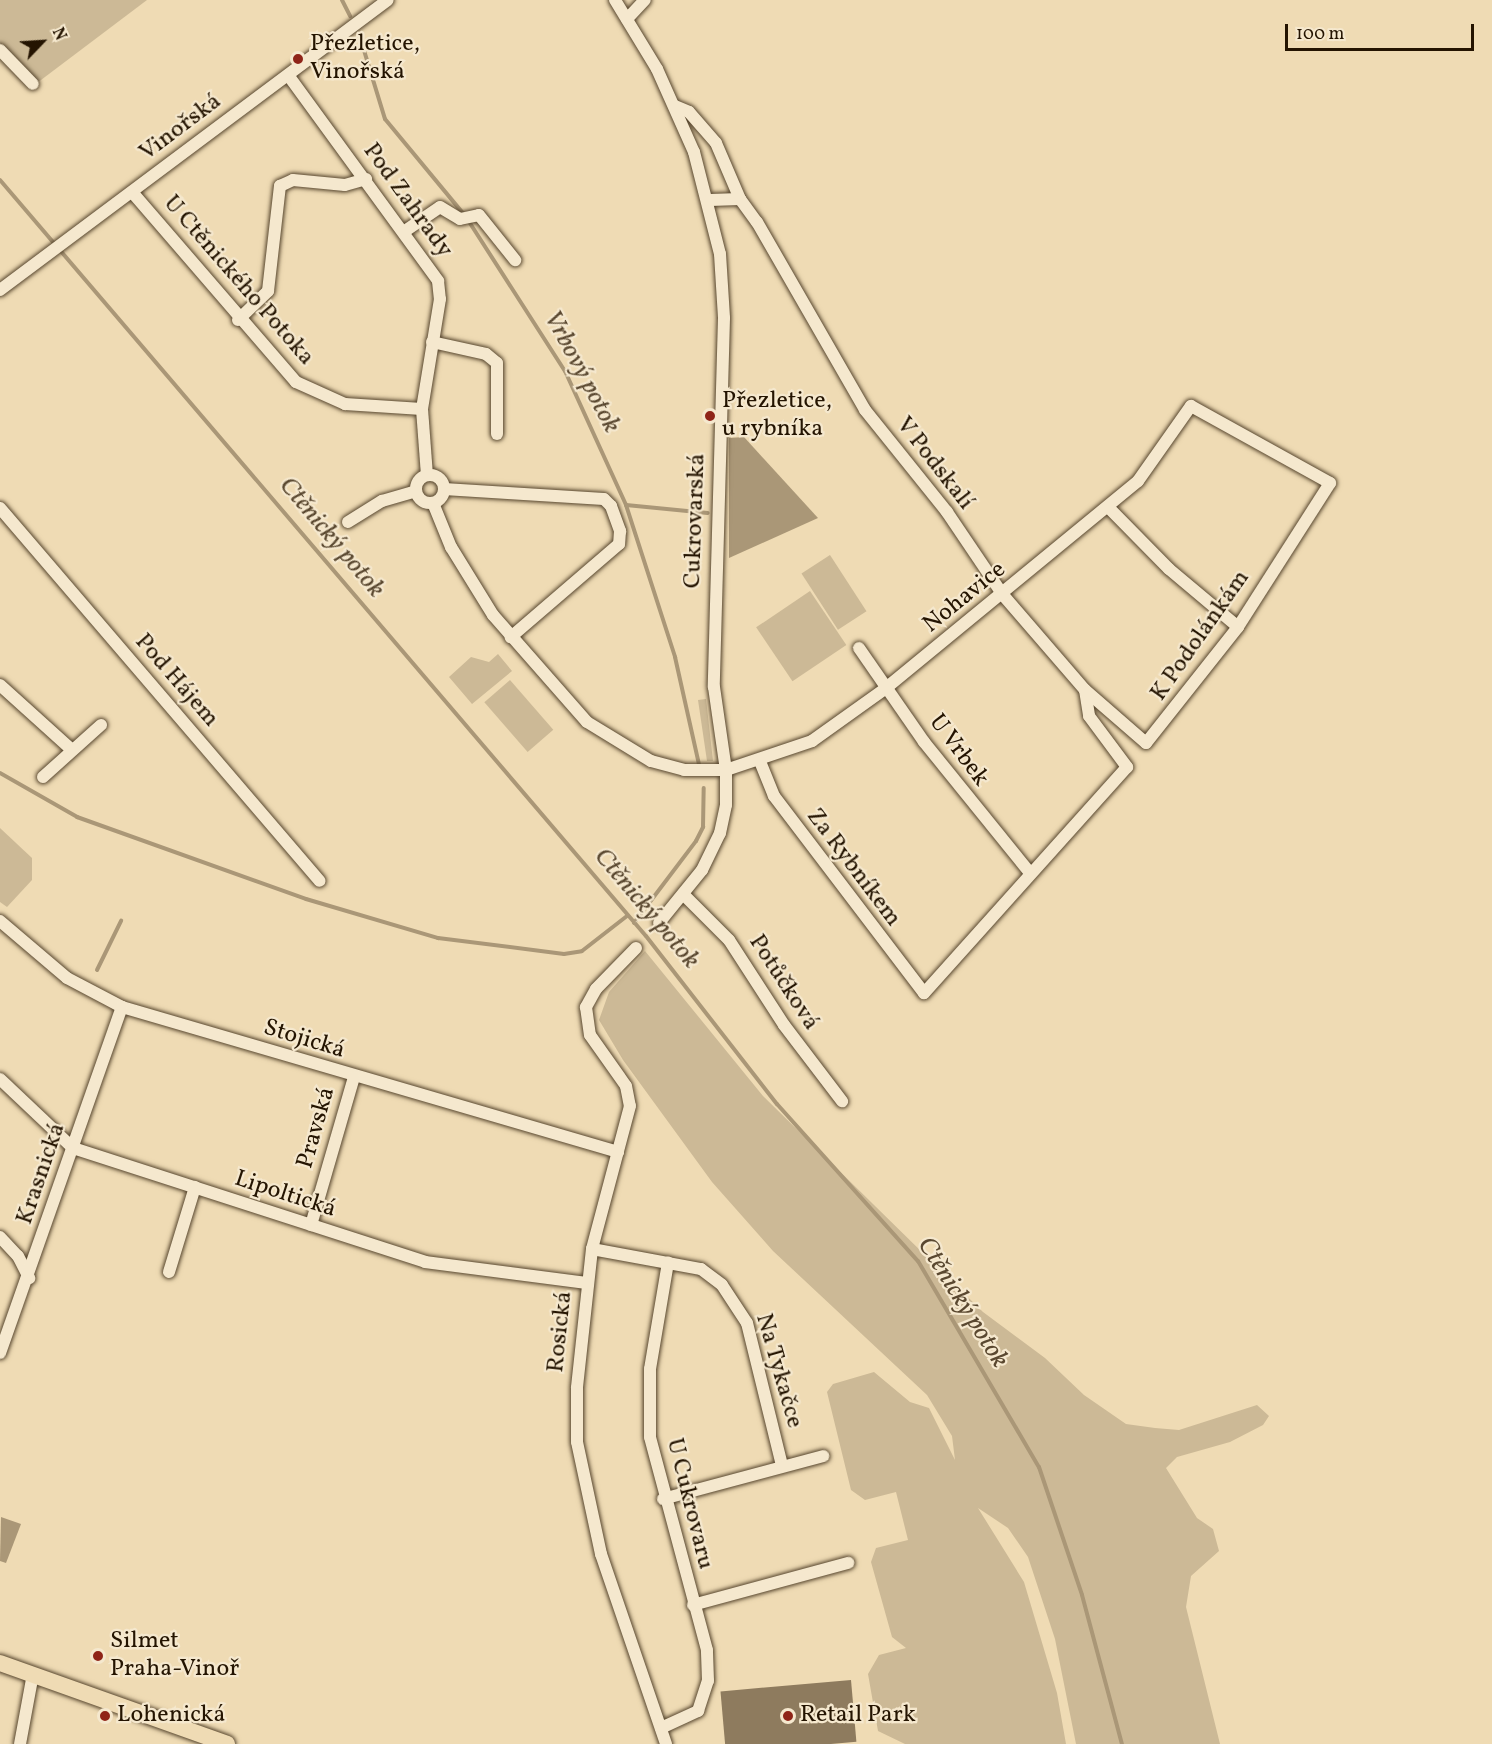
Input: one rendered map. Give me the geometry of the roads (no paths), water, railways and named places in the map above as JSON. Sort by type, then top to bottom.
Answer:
[{"type":"main road","points":[[0,1663],[207,1740],[227,1744]]},
{"type":"street","name":"Vinořská","points":[[0,290],[388,0]]},
{"type":"street","name":"Cukrovarská","points":[[615,0],[675,106],[710,200],[720,254],[724,318],[714,687],[726,770],[720,833],[702,870],[658,923]]},
{"type":"street","points":[[627,19],[645,0]]},
{"type":"street","points":[[0,50],[33,84]]},
{"type":"street","name":"Pod Zahrady","points":[[288,75],[405,231],[438,281],[440,299],[422,409],[427,475]]},
{"type":"street","name":"V Podskalí","points":[[675,106],[689,112],[716,143],[740,199],[865,410],[947,512],[1003,595],[1086,690]]},
{"type":"street","points":[[238,320],[268,291],[280,186],[293,180],[345,185],[366,179]]},
{"type":"street","name":"U Ctěnického Potoka","points":[[132,192],[238,320],[296,382],[321,398],[345,404],[422,409]]},
{"type":"street","points":[[710,200],[740,199]]},
{"type":"street","points":[[405,231],[440,207],[468,218],[479,216],[515,260]]},
{"type":"street","points":[[432,342],[486,354],[497,363],[497,434]]},
{"type":"street","name":"Nohavice","points":[[726,770],[760,762],[812,741],[886,688],[1003,595],[1108,507],[1164,448],[1191,406],[1330,483]]},
{"type":"street","points":[[434,503],[422,501],[416,491],[420,479],[427,475],[439,478],[444,489]]},
{"type":"street","name":"K Podolánkám","points":[[1086,690],[1146,743],[1238,627],[1330,483]]},
{"type":"street","points":[[444,489],[609,502],[620,531],[619,544],[511,637]]},
{"type":"street","points":[[434,503],[444,489]]},
{"type":"street","points":[[348,522],[382,501],[416,491]]},
{"type":"street","points":[[434,503],[457,558],[511,637],[564,701],[627,751],[669,768],[726,770]]},
{"type":"street","points":[[1108,507],[1169,569],[1238,627]]},
{"type":"street","name":"Pod Hájem","points":[[0,508],[320,881]]},
{"type":"street","name":"U Vrbek","points":[[859,648],[977,812],[1030,873]]},
{"type":"street","points":[[0,685],[72,750]]},
{"type":"street","points":[[1030,873],[1127,767],[1089,716],[1086,690]]},
{"type":"street","points":[[44,777],[101,725]]},
{"type":"street","name":"Za Rybníkem","points":[[760,762],[774,796],[924,993],[1030,873]]},
{"type":"street","name":"Potůčková","points":[[683,894],[729,940],[784,1025],[842,1101]]},
{"type":"street","name":"Stojická","points":[[0,921],[67,978],[122,1007],[354,1077],[618,1152]]},
{"type":"street","name":"Rosická","points":[[636,948],[596,989],[585,1015],[593,1040],[629,1096],[618,1152],[592,1249],[577,1388],[577,1442],[587,1503],[666,1744]]},
{"type":"street","name":"Krasnická","points":[[0,1353],[29,1278],[122,1007]]},
{"type":"street","name":"Pravská","points":[[311,1225],[354,1077]]},
{"type":"street","name":"Lipoltická","points":[[0,1078],[73,1148],[425,1262],[587,1283]]},
{"type":"street","points":[[169,1272],[195,1187]]},
{"type":"street","points":[[0,1237],[18,1256],[29,1278]]},
{"type":"street","name":"Na Tykačce","points":[[592,1249],[701,1269],[714,1277],[747,1323],[782,1466]]},
{"type":"street","name":"U Cukrovaru","points":[[661,1728],[698,1711],[708,1682],[707,1650],[663,1499],[650,1437],[650,1370],[668,1263]]},
{"type":"street","points":[[663,1499],[823,1456]]},
{"type":"street","points":[[693,1605],[848,1563]]},
{"type":"street","points":[[20,1744],[33,1674]]},
{"type":"waterway","name":"Vrbový potok","points":[[342,0],[350,16]]},
{"type":"waterway","name":"Vrbový potok","points":[[359,34],[385,119],[466,217],[565,371],[626,505],[675,657],[699,764]]},
{"type":"waterway","name":"Ctěnický potok","points":[[0,180],[646,936],[777,1104],[918,1261],[1039,1467],[1082,1595],[1122,1744]]},
{"type":"waterway","points":[[626,505],[708,513]]},
{"type":"waterway","points":[[0,773],[77,817],[306,899],[438,938],[564,954],[582,951],[627,916]]},
{"type":"waterway","name":"Vrbový potok","points":[[634,923],[696,841],[703,827],[704,788]]},
{"type":"waterway","points":[[97,970],[121,921]]},
{"type":"place","name":"Přezletice, Vinořská","points":[[298,59]]},
{"type":"place","name":"Přezletice, u rybníka","points":[[710,416]]},
{"type":"place","name":"Silmet Praha-Vinoř","points":[[98,1656]]},
{"type":"place","name":"Lohenická","points":[[105,1716]]},
{"type":"place","name":"Retail Park","points":[[788,1716]]}]
